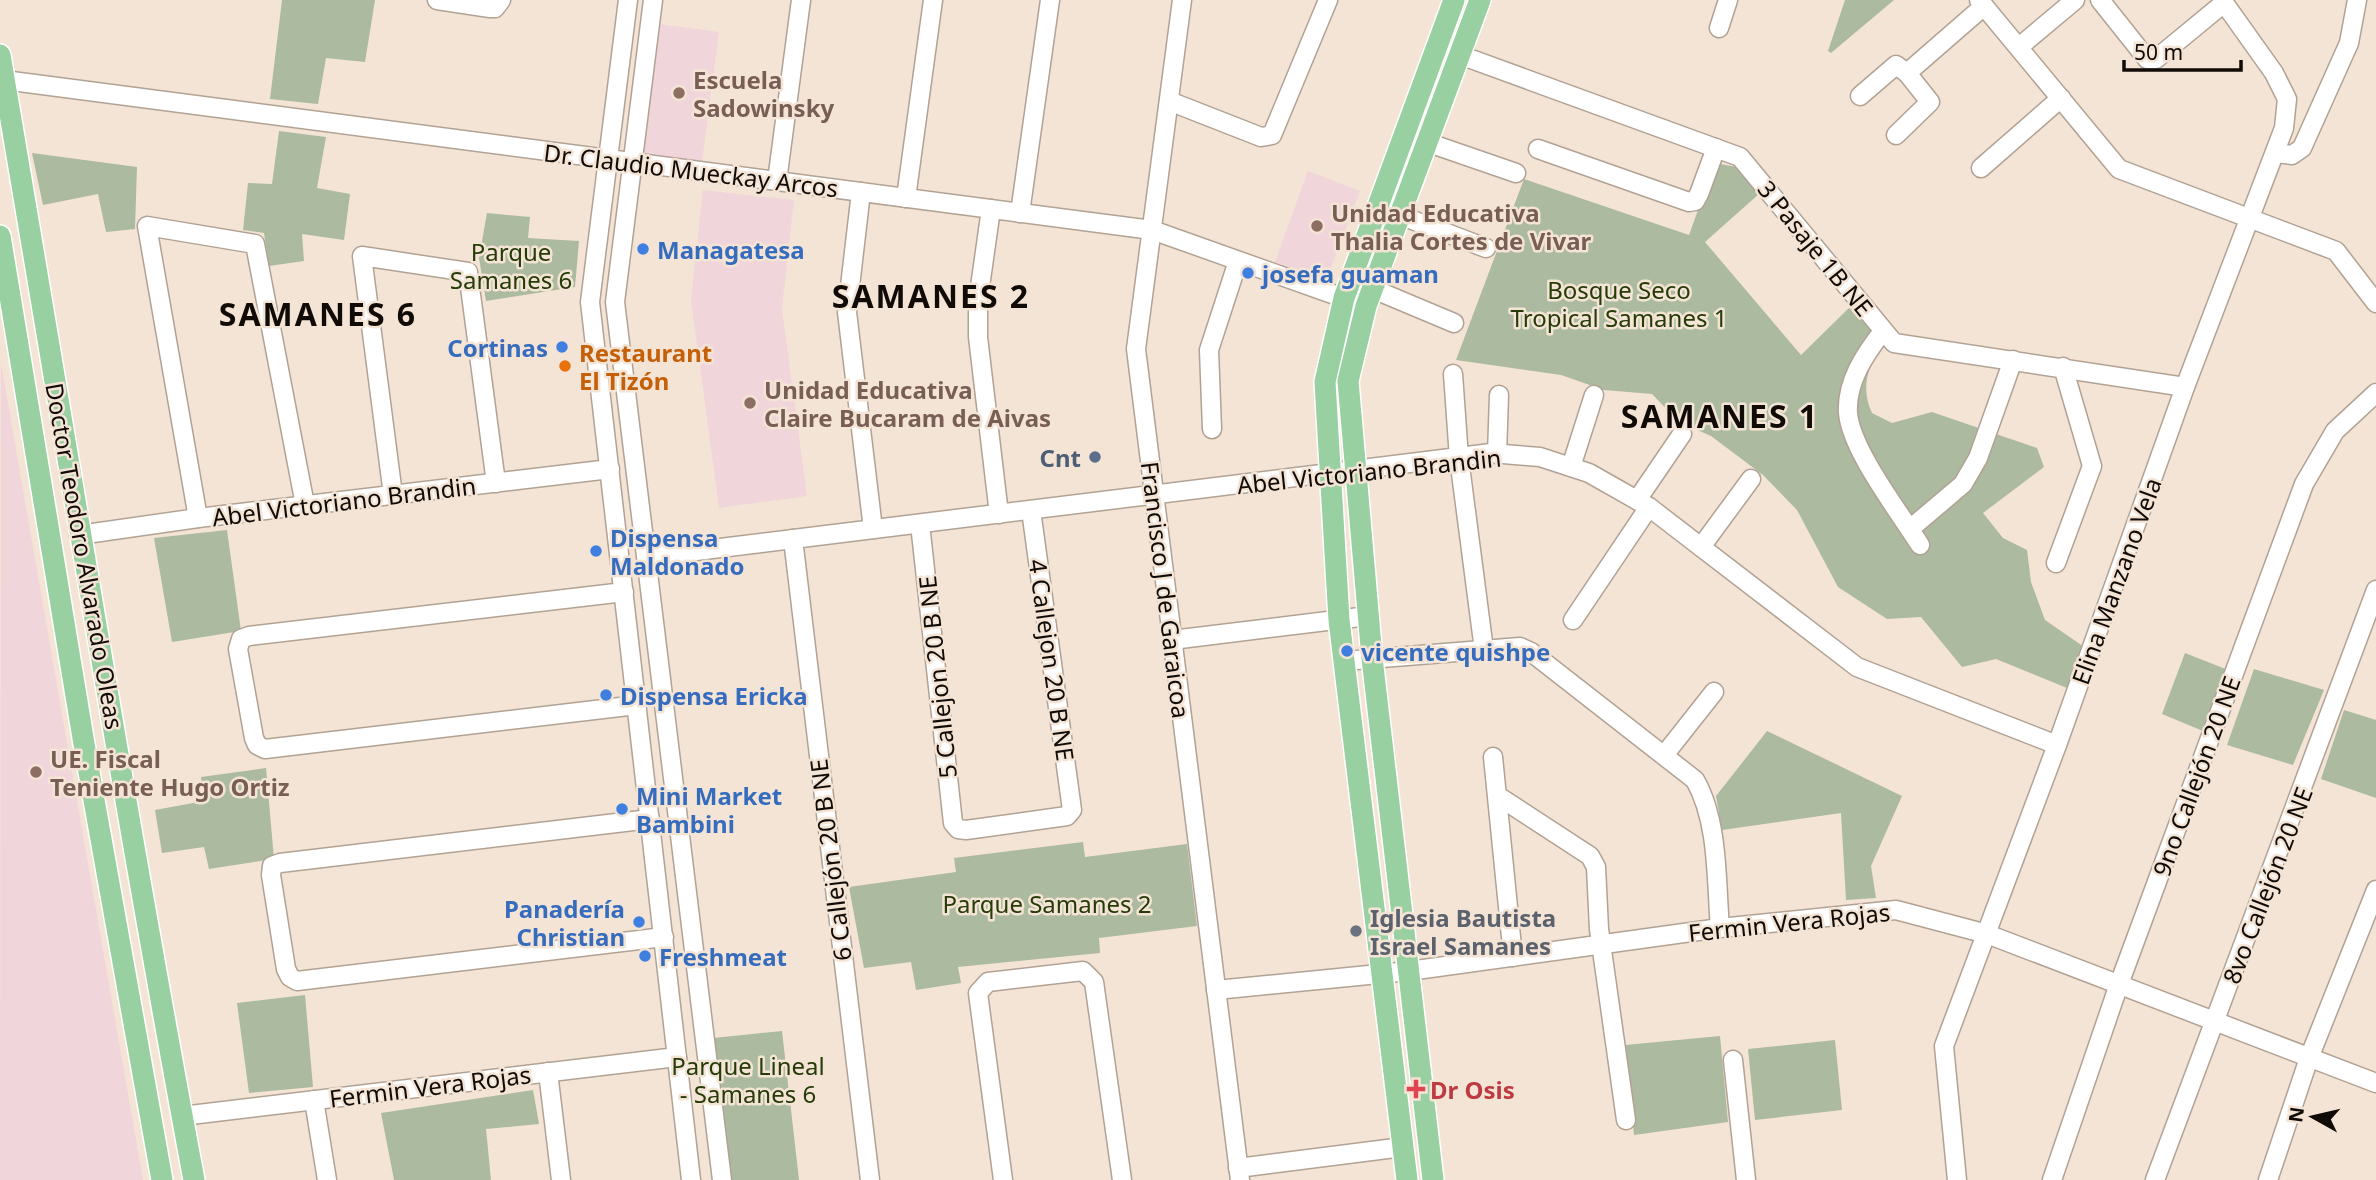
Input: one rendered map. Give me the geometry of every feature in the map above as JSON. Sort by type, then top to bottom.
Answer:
[{"type":"main road","points":[[1407,1180],[1339,620],[1325,382],[1344,298],[1454,0]]},
{"type":"main road","points":[[1433,1180],[1372,658],[1354,471],[1349,381],[1370,298],[1480,0]]},
{"type":"main road","name":"Doctor Teodoro Alvarado Oleas","points":[[0,55],[38,271],[79,535],[194,1180]]},
{"type":"main road","name":"Doctor Teodoro Alvarado Oleas","points":[[0,236],[84,744],[162,1180]]},
{"type":"street","points":[[437,0],[495,8],[501,0]]},
{"type":"street","points":[[628,0],[590,290],[691,1180]]},
{"type":"street","points":[[653,0],[615,302],[722,1180]]},
{"type":"street","points":[[777,181],[801,0]]},
{"type":"street","points":[[906,198],[933,0]]},
{"type":"street","points":[[1020,213],[1050,0]]},
{"type":"street","name":"Francisco J de Garaicoa","points":[[1182,0],[1136,349],[1239,1174]]},
{"type":"street","points":[[1169,101],[1261,136],[1272,135],[1328,0]]},
{"type":"street","points":[[1719,28],[1728,0]]},
{"type":"street","points":[[2019,47],[2075,0]]},
{"type":"street","points":[[2100,0],[2147,59],[2156,59],[2223,1]]},
{"type":"street","points":[[2276,153],[2292,155],[2302,148],[2349,43],[2357,0]]},
{"type":"street","name":"Elina Manzano Vela","points":[[1957,1180],[1944,1046],[2057,745],[2185,387],[2284,128],[2287,99],[2274,73],[2223,1]]},
{"type":"street","points":[[1907,73],[1981,3],[2119,169],[2342,255],[2376,303]]},
{"type":"street","name":"3 Pasaje 1B NE","points":[[1460,55],[1716,148],[1747,162],[1894,343],[2185,387]]},
{"type":"street","points":[[1860,96],[1896,65],[1900,65],[1930,102],[1896,135]]},
{"type":"street","name":"Dr. Claudio Mueckay Arcos","points":[[4,80],[1152,230],[1344,298],[1370,298],[1454,323]]},
{"type":"street","points":[[1981,167],[2061,99]]},
{"type":"street","points":[[1429,143],[1516,173]]},
{"type":"street","points":[[1538,149],[1689,202],[1695,201],[1699,194],[1716,148]]},
{"type":"street","points":[[862,192],[847,312],[873,529]]},
{"type":"street","points":[[991,209],[978,301],[978,337],[999,514]]},
{"type":"street","points":[[1402,216],[1486,247]]},
{"type":"street","points":[[198,518],[147,226],[256,244],[305,505]]},
{"type":"street","points":[[393,495],[362,256],[468,272],[496,483]]},
{"type":"street","points":[[1212,429],[1209,350],[1237,261]]},
{"type":"street","points":[[1883,331],[1856,372],[1848,412],[1852,432],[1866,458],[1920,545]]},
{"type":"street","points":[[1910,529],[1963,484],[1978,458],[2013,360]]},
{"type":"street","points":[[2056,563],[2092,466],[2063,367]]},
{"type":"street","points":[[1453,374],[1459,458],[1484,650]]},
{"type":"street","name":"9no Callejón 20 NE","points":[[2052,1180],[2118,987],[2304,484],[2335,430],[2376,393]]},
{"type":"street","points":[[1497,454],[1499,395]]},
{"type":"street","points":[[1571,467],[1594,395]]},
{"type":"street","points":[[1573,620],[1682,433]]},
{"type":"street","name":"Abel Victoriano Brandin","points":[[646,557],[1459,458],[1497,454],[1540,457],[1589,473],[1643,504],[1857,667],[2057,745]]},
{"type":"street","name":"Abel Victoriano Brandin","points":[[79,535],[198,518],[610,469]]},
{"type":"street","points":[[1701,547],[1751,479]]},
{"type":"street","name":"4 Callejon 20 B NE","points":[[958,829],[1067,816],[1072,810],[1031,510]]},
{"type":"street","name":"5 Callejon 20 B NE","points":[[920,524],[953,823],[958,829]]},
{"type":"street","name":"6 Callejón 20 B NE","points":[[793,539],[870,1180]]},
{"type":"street","name":"8vo Callejón 20 NE","points":[[2155,1180],[2376,590]]},
{"type":"street","points":[[624,592],[249,636],[241,639],[238,649],[254,738],[257,745],[265,749],[637,705]]},
{"type":"street","points":[[1172,640],[1368,616]]},
{"type":"street","points":[[1344,661],[1520,647],[1531,652],[1695,780],[1704,795],[1709,815],[1720,928]]},
{"type":"street","points":[[1665,754],[1714,692]]},
{"type":"street","points":[[1493,757],[1513,957]]},
{"type":"street","points":[[644,766],[671,764]]},
{"type":"street","points":[[1498,796],[1590,856],[1596,867],[1601,944],[1626,1120]]},
{"type":"street","points":[[650,819],[280,863],[272,866],[271,874],[286,969],[290,977],[298,981],[664,937]]},
{"type":"street","points":[[2268,1180],[2309,1058],[2376,890]]},
{"type":"street","name":"Fermin Vera Rojas","points":[[1216,990],[1409,971],[1720,928],[1896,910],[1987,934],[2118,987],[2376,1083]]},
{"type":"street","points":[[1003,1180],[978,993],[988,982],[1083,971],[1090,975],[1094,982],[1122,1180]]},
{"type":"street","name":"Fermin Vera Rojas","points":[[182,1116],[677,1057]]},
{"type":"street","points":[[1733,1060],[1746,1180]]},
{"type":"street","points":[[548,1072],[561,1180]]},
{"type":"street","points":[[313,1100],[327,1180]]},
{"type":"street","points":[[1239,1174],[1403,1147]]},
{"type":"shaded area","name":"Escuela Sadowinsky","points":[[658,24],[719,32],[702,161],[639,154]]},
{"type":"shaded area","name":"Unidad Educativa Thalia Cortes de Vivar","points":[[1308,171],[1360,191],[1326,281],[1275,262]]},
{"type":"shaded area","name":"Unidad Educativa Claire Bucaram de Aivas","points":[[703,190],[794,200],[782,309],[807,496],[719,508],[691,300]]},
{"type":"shaded area","name":"UE. Fiscal Teniente Hugo Ortiz","points":[[1,363],[143,1180],[0,1180]]},
{"type":"green space","points":[[282,0],[375,0],[365,62],[326,58],[318,104],[270,99]]},
{"type":"green space","points":[[1845,0],[1894,0],[1831,53],[1828,51]]},
{"type":"green space","points":[[279,131],[326,137],[317,188],[350,194],[344,240],[302,234],[304,261],[269,266],[264,233],[243,230],[248,183],[272,184]]},
{"type":"green space","points":[[32,153],[137,167],[135,229],[106,232],[98,194],[43,205]]},
{"type":"green space","name":"Bosque Seco Tropical Samanes 1","points":[[1715,163],[1737,167],[1760,193],[1705,242],[1801,355],[1852,305],[1884,346],[1873,362],[1867,378],[1867,396],[1872,413],[1892,423],[1932,412],[2037,448],[2044,467],[1983,513],[2003,538],[2027,550],[2031,582],[2045,620],[2087,649],[2072,690],[1996,659],[1962,667],[1921,617],[1887,619],[1838,587],[1797,510],[1763,475],[1711,436],[1679,422],[1652,394],[1604,390],[1561,375],[1456,360],[1524,179],[1689,235]]},
{"type":"green space","name":"Parque Samanes 6","points":[[487,213],[530,217],[528,238],[579,241],[575,287],[486,301],[479,258]]},
{"type":"green space","points":[[227,530],[241,631],[172,642],[154,538]]},
{"type":"green space","points":[[2185,653],[2228,670],[2203,731],[2162,714]]},
{"type":"green space","points":[[2254,669],[2324,690],[2293,765],[2227,745]]},
{"type":"green space","points":[[2344,710],[2376,720],[2376,798],[2321,779]]},
{"type":"green space","points":[[1767,731],[1902,796],[1871,866],[1876,898],[1846,900],[1841,813],[1722,830],[1716,796]]},
{"type":"green space","points":[[266,768],[274,859],[209,869],[204,847],[162,853],[155,810],[204,801],[201,777]]},
{"type":"green space","name":"Parque Samanes 2","points":[[1083,842],[1085,857],[1187,844],[1197,926],[1099,938],[1100,953],[958,967],[961,983],[916,990],[911,962],[864,968],[849,887],[956,872],[954,858]]},
{"type":"green space","points":[[305,995],[313,1087],[249,1093],[237,1003]]},
{"type":"green space","name":"Parque Lineal - Samanes 6","points":[[782,1031],[799,1180],[722,1180],[704,1039]]},
{"type":"green space","points":[[1720,1036],[1728,1122],[1634,1135],[1625,1045]]},
{"type":"green space","points":[[1835,1040],[1842,1110],[1755,1120],[1748,1049]]},
{"type":"green space","points":[[533,1090],[539,1124],[486,1129],[491,1180],[394,1180],[381,1113]]},
{"type":"place","name":"Escuela Sadowinsky","points":[[679,93]]},
{"type":"place","name":"Unidad Educativa Thalia Cortes de Vivar","points":[[1317,226]]},
{"type":"place","name":"Managatesa","points":[[643,249]]},
{"type":"place","name":"josefa guaman","points":[[1248,273]]},
{"type":"place","name":"Cortinas","points":[[562,347]]},
{"type":"place","name":"Restaurant El Tizón","points":[[565,366]]},
{"type":"place","name":"Unidad Educativa Claire Bucaram de Aivas","points":[[750,403]]},
{"type":"place","name":"Cnt","points":[[1095,457]]},
{"type":"place","name":"Dispensa Maldonado","points":[[596,551]]},
{"type":"place","name":"vicente quishpe","points":[[1347,651]]},
{"type":"place","name":"Dispensa Ericka","points":[[606,695]]},
{"type":"place","name":"UE. Fiscal Teniente Hugo Ortiz","points":[[36,772]]},
{"type":"place","name":"Mini Market Bambini","points":[[622,809]]},
{"type":"place","name":"Panadería Christian","points":[[639,922]]},
{"type":"place","name":"Iglesia Bautista Israel Samanes","points":[[1356,931]]},
{"type":"place","name":"Freshmeat","points":[[645,956]]},
{"type":"place","name":"Dr Osis","points":[[1416,1089]]},
{"type":"district","name":"SAMANES 2","points":[[931,295]]},
{"type":"district","name":"SAMANES 6","points":[[318,313]]},
{"type":"district","name":"SAMANES 1","points":[[1720,415]]}]
